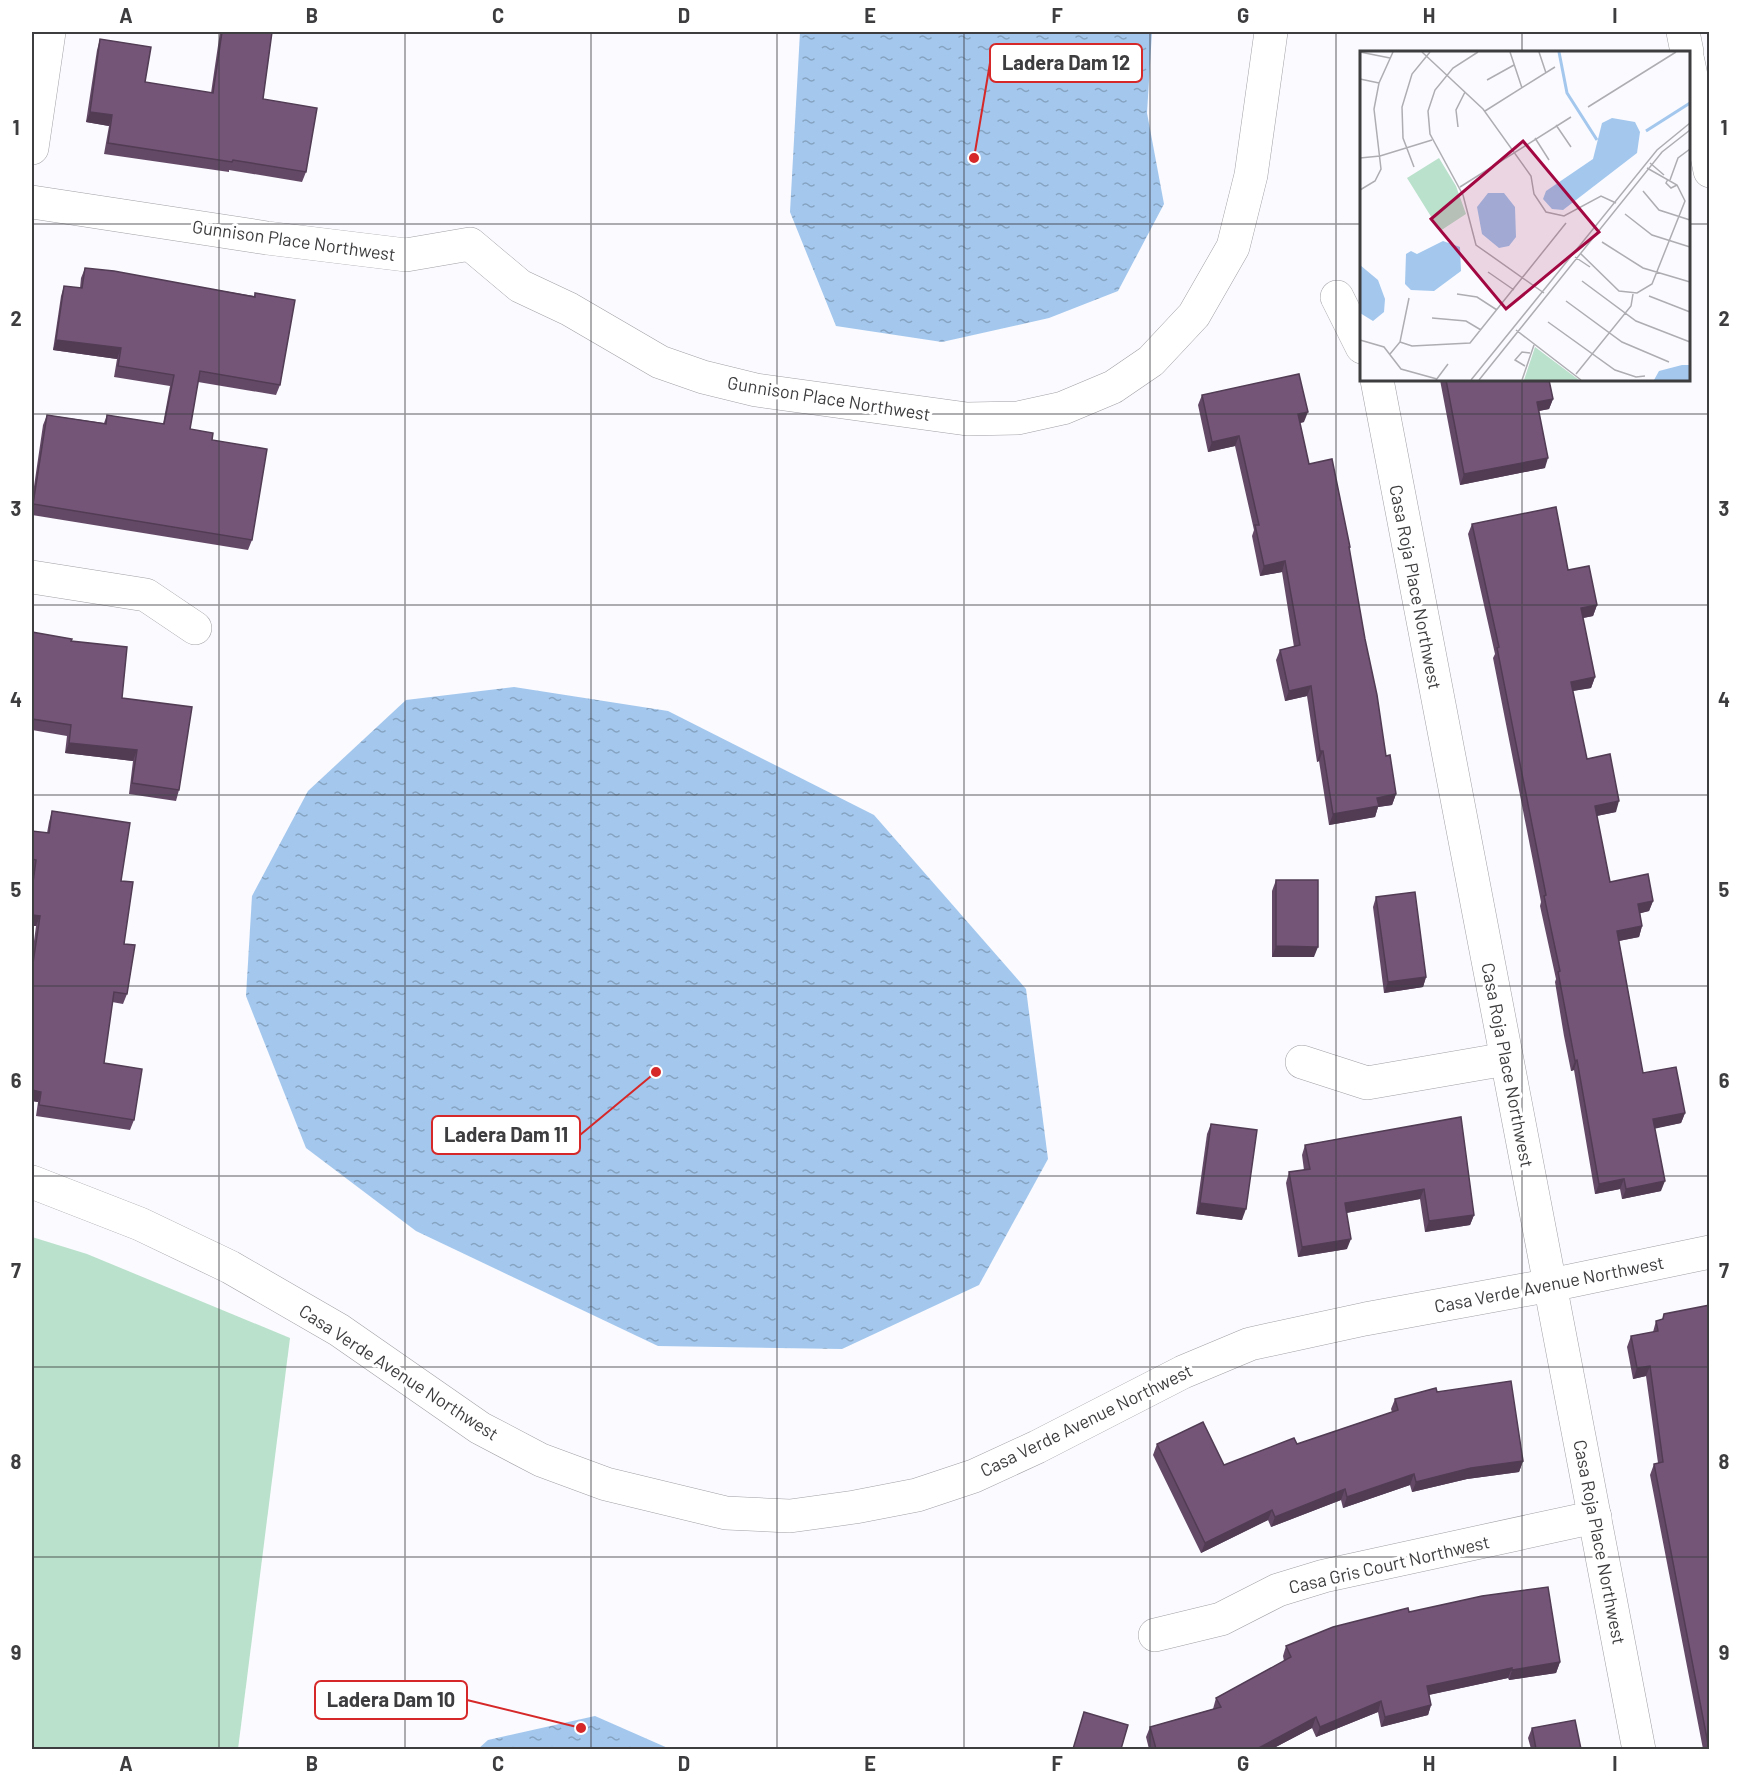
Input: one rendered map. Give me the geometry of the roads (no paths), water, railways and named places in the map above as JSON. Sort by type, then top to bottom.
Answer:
[{"type":"street","points":[[32,148],[49,32]]},
{"type":"street","name":"Gunnison Place Northwest","points":[[32,202],[267,238],[406,255],[470,244],[520,286],[569,309],[660,362],[703,377],[756,390],[967,419],[1018,418],[1063,408],[1113,387],[1151,361],[1194,315],[1233,247],[1251,175],[1271,32]]},
{"type":"street","points":[[1683,32],[1687,51]]},
{"type":"street","points":[[1690,66],[1710,171]]},
{"type":"street","points":[[1337,297],[1360,343]]},
{"type":"street","name":"Casa Roja Place Northwest","points":[[1377,381],[1639,1749]]},
{"type":"street","points":[[32,577],[146,595],[195,628]]},
{"type":"street","points":[[1302,1062],[1367,1083],[1506,1059]]},
{"type":"street","name":"Casa Verde Avenue Northwest","points":[[32,1182],[140,1224],[230,1268],[339,1330],[480,1428],[541,1460],[606,1484],[726,1513],[790,1516],[917,1495],[974,1476],[1037,1447],[1183,1372],[1250,1344],[1365,1319],[1551,1286],[1710,1252]]},
{"type":"street","name":"Casa Gris Court Northwest","points":[[1155,1635],[1221,1619],[1278,1590],[1324,1576],[1595,1517]]},
{"type":"water","points":[[800,32],[1152,32],[1147,113],[1164,204],[1118,291],[1049,318],[942,342],[836,326],[790,212]]},
{"type":"water","points":[[514,687],[668,711],[874,815],[1026,989],[1048,1159],[979,1285],[842,1349],[658,1346],[416,1231],[306,1148],[246,996],[252,896],[308,791],[406,700]]},
{"type":"water","points":[[595,1716],[670,1749],[478,1749],[488,1740]]},
{"type":"place","name":"Ladera Dam 12","points":[[974,158]]},
{"type":"place","name":"Ladera Dam 11","points":[[656,1072]]},
{"type":"place","name":"Ladera Dam 10","points":[[581,1728]]}]
